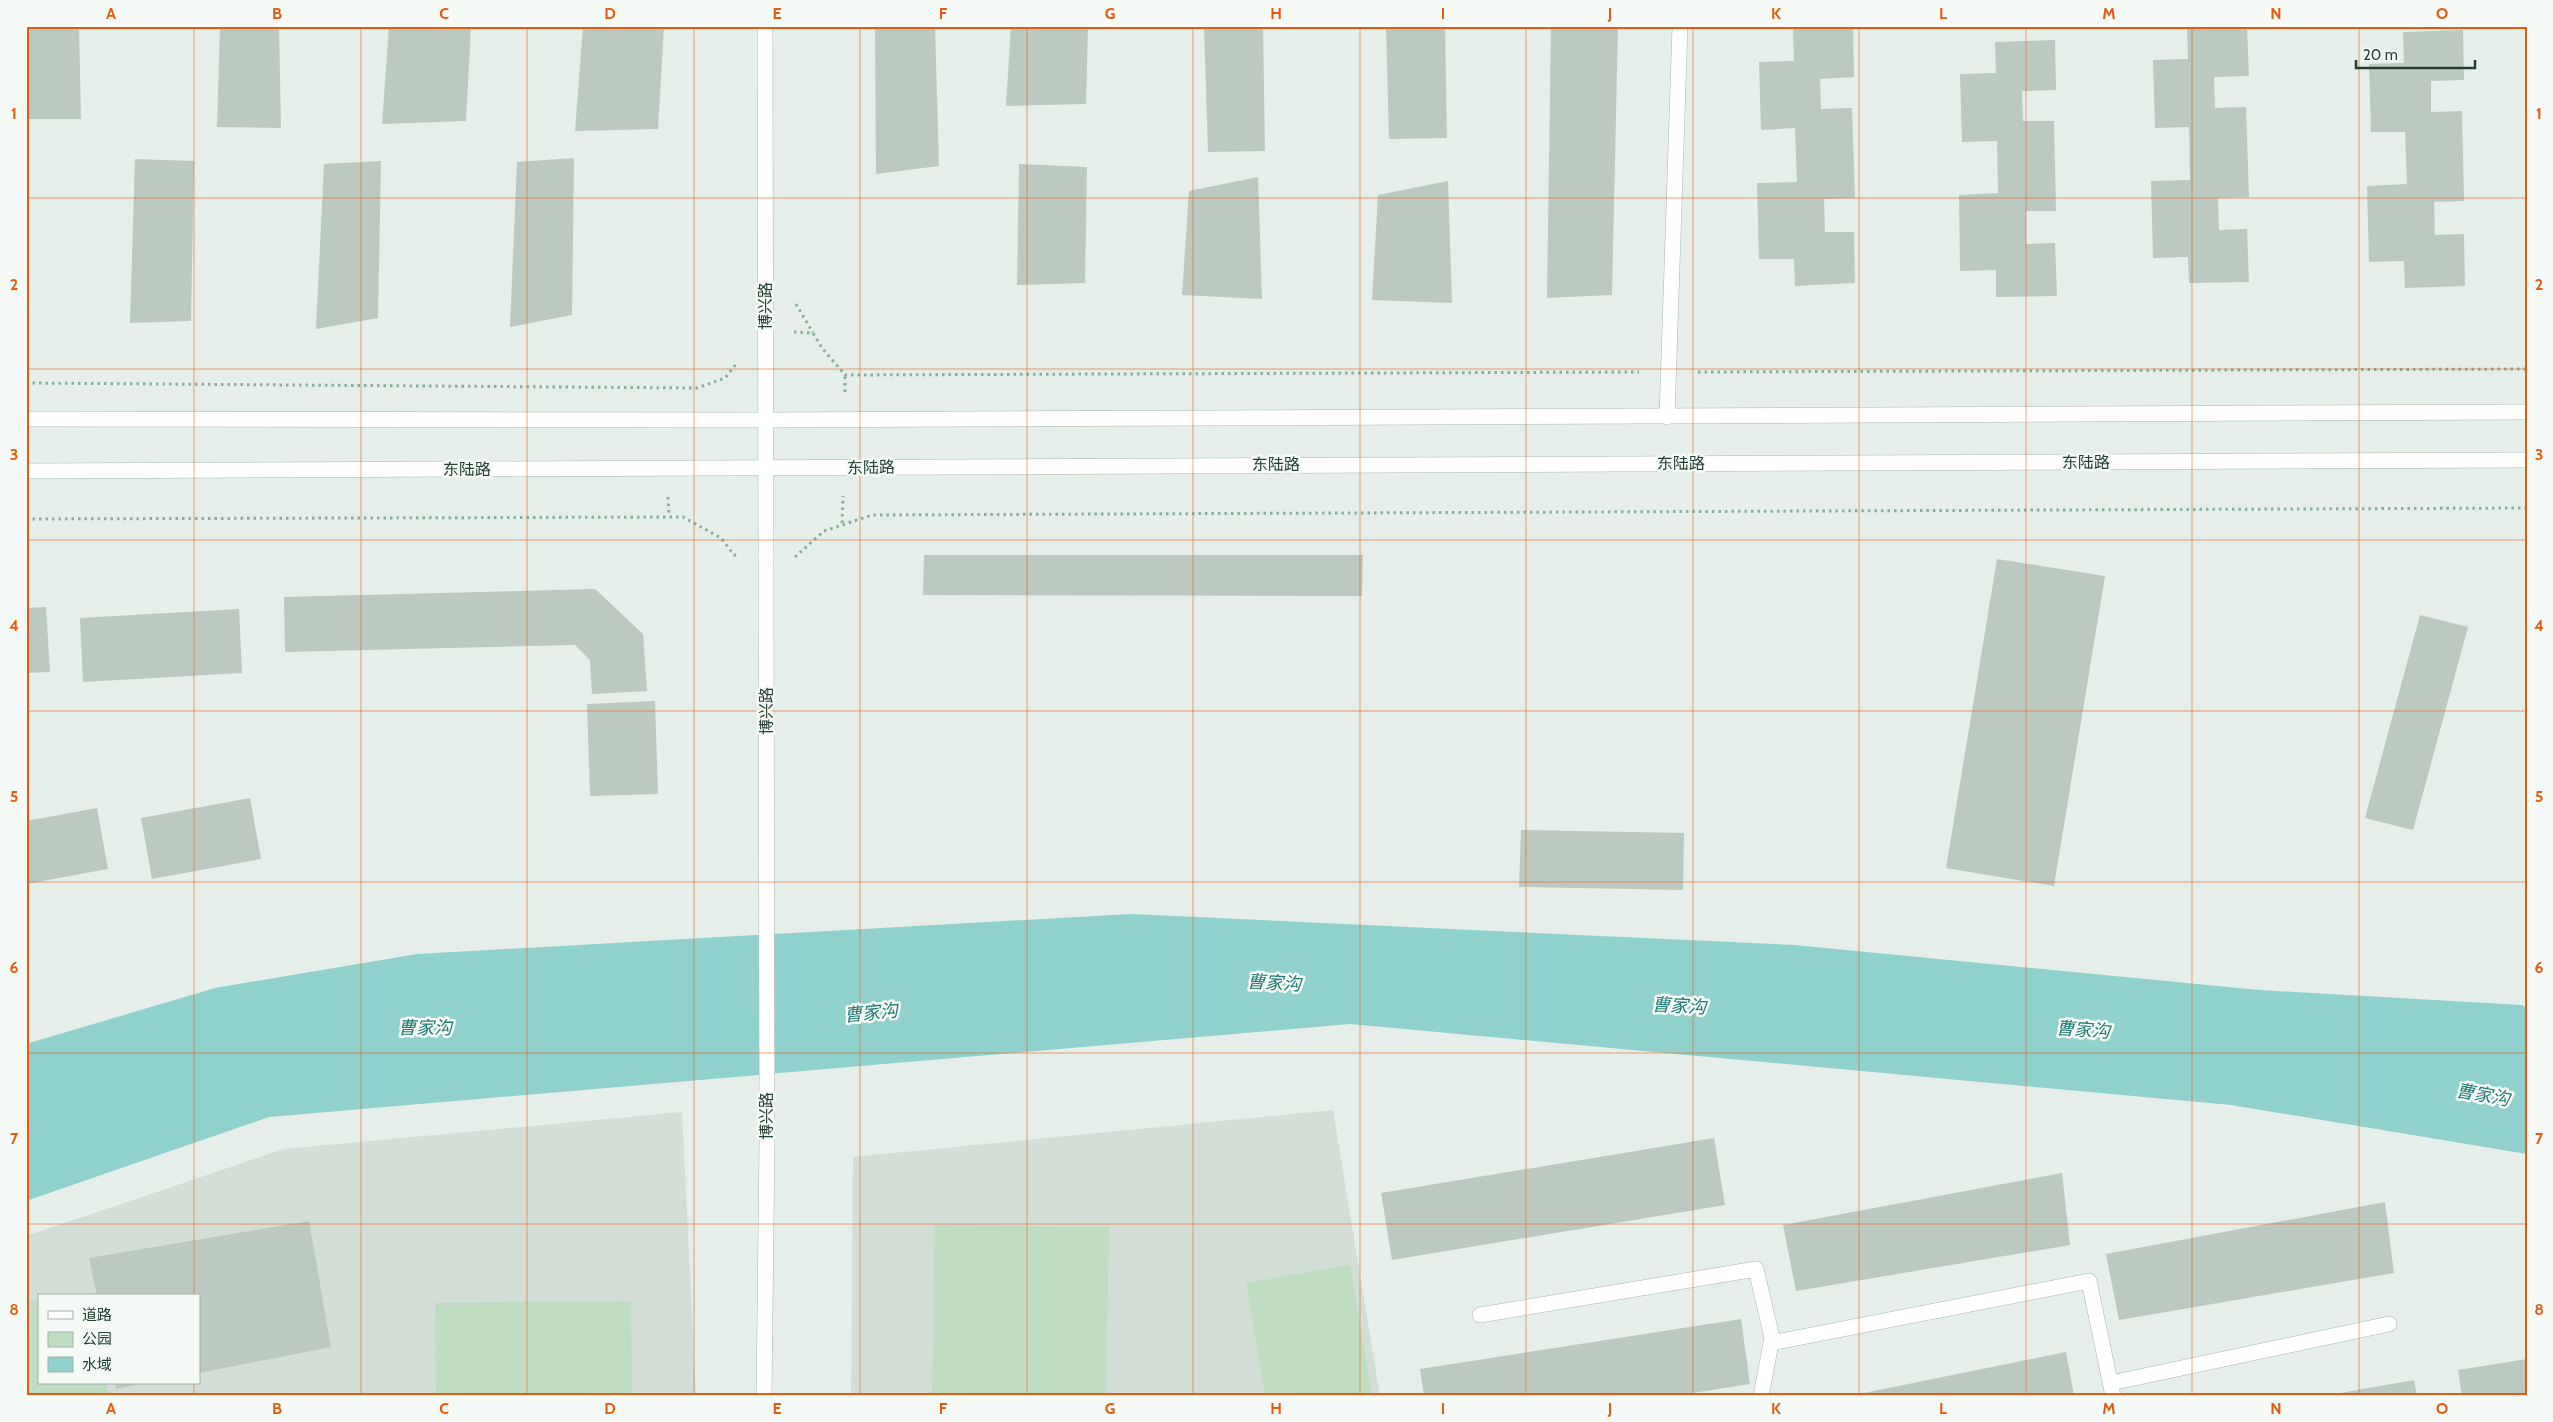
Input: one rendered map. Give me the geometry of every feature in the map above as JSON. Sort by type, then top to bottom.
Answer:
[{"type":"main road","name":"博兴路","points":[[764,1396],[767,1142],[765,26]]},
{"type":"main road","points":[[1667,416],[1680,26]]},
{"type":"main road","points":[[26,420],[765,420],[2527,412]]},
{"type":"main road","name":"东陆路","points":[[26,471],[2527,460]]},
{"type":"main road","points":[[1480,1315],[1756,1269],[1772,1338],[1761,1396]]},
{"type":"main road","points":[[1771,1343],[2089,1281],[2112,1389],[2390,1324]]},
{"type":"path","points":[[26,383],[644,386]]},
{"type":"path","points":[[872,515],[2527,508]]},
{"type":"path","points":[[26,519],[646,516]]},
{"type":"shaded area","points":[[1333,1110],[1380,1396],[851,1396],[853,1157]]},
{"type":"shaded area","points":[[682,1112],[696,1396],[26,1396],[26,1236],[284,1149]]},
{"type":"green space","points":[[935,1225],[1109,1227],[1106,1396],[932,1396]]},
{"type":"green space","points":[[1350,1265],[1372,1396],[1265,1396],[1246,1283]]},
{"type":"green space","points":[[38,1300],[38,1384],[106,1384],[109,1396],[26,1396],[26,1303]]},
{"type":"green space","points":[[631,1301],[632,1396],[436,1396],[435,1303]]},
{"type":"water","name":"曹家沟","points":[[1131,914],[1794,945],[2259,990],[2522,1005],[2527,1008],[2527,1154],[2231,1105],[1350,1024],[269,1117],[26,1201],[26,1044],[215,988],[417,954]]},
{"type":"building","points":[[26,26],[79,26],[81,119],[26,119]]},
{"type":"building","points":[[220,26],[279,26],[281,128],[217,127]]},
{"type":"building","points":[[389,26],[471,26],[466,121],[382,124]]},
{"type":"building","points":[[583,26],[664,26],[658,129],[575,131]]},
{"type":"building","points":[[875,26],[935,26],[939,166],[876,174]]},
{"type":"building","points":[[1011,26],[1088,26],[1086,104],[1006,106]]},
{"type":"building","points":[[1204,26],[1263,26],[1265,151],[1208,152]]},
{"type":"building","points":[[1386,26],[1445,26],[1447,138],[1389,139]]},
{"type":"building","points":[[1551,26],[1618,26],[1612,295],[1547,298]]},
{"type":"building","points":[[2247,26],[2249,76],[2214,77],[2215,108],[2246,107],[2249,197],[2218,198],[2219,230],[2247,229],[2249,282],[2189,283],[2188,257],[2153,258],[2151,181],[2190,180],[2189,127],[2155,128],[2153,60],[2188,59],[2187,27]]},
{"type":"building","points":[[1853,27],[1854,77],[1820,79],[1821,109],[1852,108],[1855,198],[1824,199],[1825,232],[1854,232],[1855,283],[1795,286],[1794,259],[1759,259],[1757,183],[1797,182],[1795,128],[1761,130],[1759,62],[1794,61],[1793,29]]},
{"type":"building","points":[[2463,30],[2464,80],[2431,81],[2431,112],[2462,111],[2464,201],[2434,202],[2435,235],[2464,234],[2465,286],[2405,288],[2404,261],[2369,262],[2367,186],[2407,184],[2405,132],[2371,132],[2369,64],[2404,63],[2403,32]]},
{"type":"building","points":[[2055,40],[2056,90],[2022,91],[2023,121],[2054,121],[2056,211],[2026,211],[2026,244],[2055,243],[2057,296],[1996,297],[1996,270],[1960,271],[1959,195],[1998,193],[1997,141],[1962,142],[1960,74],[1996,73],[1995,42]]},
{"type":"building","points":[[574,158],[572,315],[510,327],[517,162]]},
{"type":"building","points":[[135,159],[194,161],[191,321],[130,323]]},
{"type":"building","points":[[381,161],[378,318],[316,329],[324,164]]},
{"type":"building","points":[[1019,164],[1087,167],[1085,283],[1017,285]]},
{"type":"building","points":[[1258,177],[1262,299],[1182,295],[1189,191]]},
{"type":"building","points":[[1448,181],[1452,303],[1372,300],[1378,195]]},
{"type":"building","points":[[924,555],[1363,555],[1362,596],[923,595]]},
{"type":"building","points":[[1997,559],[2105,576],[2054,886],[1946,868]]},
{"type":"building","points":[[595,589],[643,634],[647,691],[592,694],[590,660],[575,645],[285,652],[284,597]]},
{"type":"building","points":[[46,607],[50,672],[26,673],[26,608]]},
{"type":"building","points":[[239,609],[242,673],[83,682],[80,618]]},
{"type":"building","points":[[2420,615],[2468,627],[2413,830],[2365,818]]},
{"type":"building","points":[[655,701],[658,794],[590,796],[587,704]]},
{"type":"building","points":[[250,798],[261,859],[152,879],[141,818]]},
{"type":"building","points":[[97,808],[108,869],[26,884],[26,821]]},
{"type":"building","points":[[1521,830],[1684,833],[1683,890],[1519,887]]},
{"type":"building","points":[[1714,1138],[1725,1205],[1392,1260],[1381,1193]]},
{"type":"building","points":[[2062,1173],[2070,1245],[1796,1291],[1783,1225]]},
{"type":"building","points":[[2385,1202],[2394,1273],[2119,1320],[2106,1254]]},
{"type":"building","points":[[309,1221],[331,1347],[200,1373],[200,1294],[97,1294],[89,1258]]},
{"type":"building","points":[[1741,1319],[1750,1384],[1674,1396],[1424,1396],[1420,1369]]},
{"type":"building","points":[[2066,1352],[2074,1396],[1854,1396],[1854,1395]]},
{"type":"building","points":[[2527,1359],[2527,1396],[2462,1396],[2458,1370]]},
{"type":"building","points":[[2414,1380],[2417,1396],[2329,1396],[2329,1395]]},
{"type":"building","points":[[115,1384],[141,1384],[116,1389]]}]
